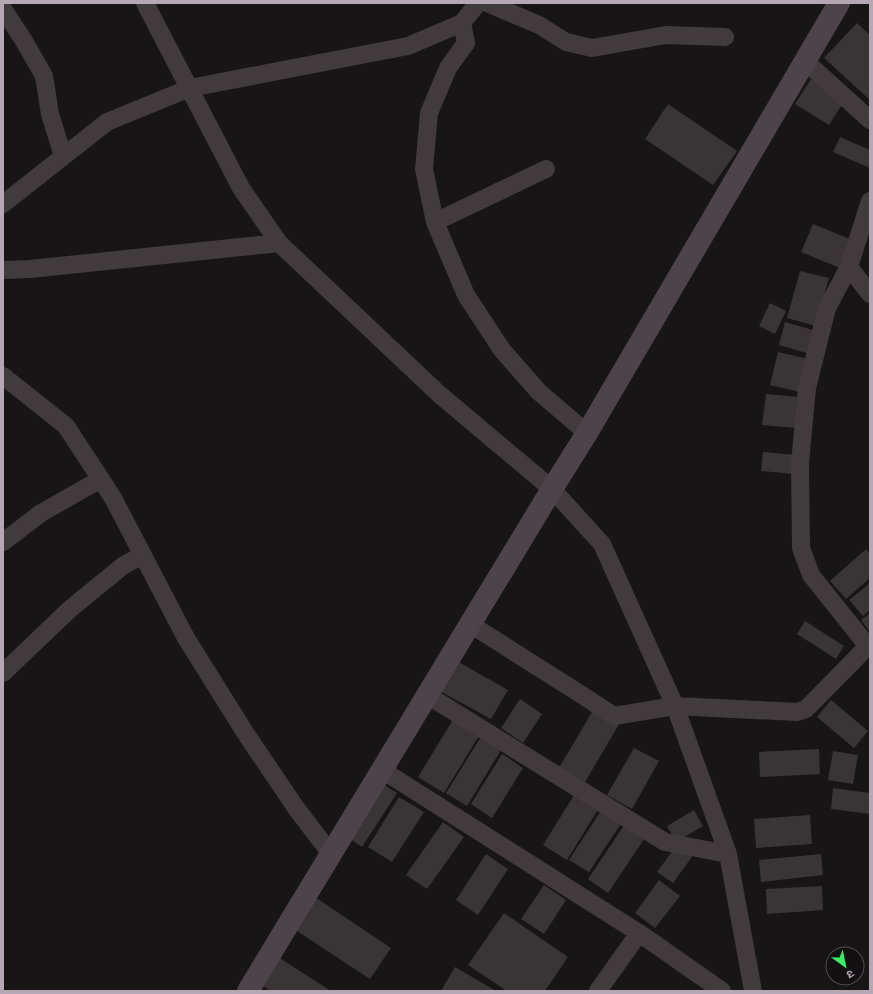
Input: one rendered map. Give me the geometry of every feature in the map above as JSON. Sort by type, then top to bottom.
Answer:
[{"type":"main road","points":[[248,991],[587,433],[839,3]]},
{"type":"street","points":[[145,3],[241,188],[279,243],[439,394],[552,489],[602,544],[675,706],[728,854],[753,991]]},
{"type":"street","points":[[3,202],[107,122],[190,88],[408,46],[462,23],[478,3]]},
{"type":"street","points":[[487,3],[540,25],[566,42],[592,48],[666,35],[725,37]]},
{"type":"street","points":[[3,9],[24,41],[44,76],[50,114],[63,156]]},
{"type":"street","points":[[462,23],[466,43],[448,68],[429,113],[424,169],[435,222],[466,295],[502,350],[539,392],[587,433]]},
{"type":"street","points":[[805,61],[870,120]]},
{"type":"street","points":[[435,222],[546,169]]},
{"type":"street","points":[[470,624],[585,696],[614,716],[675,706],[797,712],[806,709],[869,648],[811,575],[801,548],[800,463],[807,388],[827,308],[849,268],[870,201]]},
{"type":"street","points":[[3,270],[30,269],[279,243]]},
{"type":"street","points":[[849,268],[870,294]]},
{"type":"street","points":[[3,376],[66,426],[113,498],[186,638],[246,734],[296,808],[331,854]]},
{"type":"street","points":[[3,542],[41,513],[101,479]]},
{"type":"street","points":[[3,673],[70,609],[124,564],[143,555]]},
{"type":"street","points":[[427,695],[665,842],[728,854]]},
{"type":"street","points":[[382,770],[639,933],[722,991]]},
{"type":"street","points":[[598,991],[639,933]]},
{"type":"building","points":[[857,23],[870,35],[870,100],[824,58]]},
{"type":"building","points":[[811,79],[845,100],[829,125],[795,104]]},
{"type":"building","points":[[668,104],[737,151],[713,185],[645,139]]},
{"type":"building","points":[[840,137],[870,150],[870,168],[833,152]]},
{"type":"building","points":[[813,224],[852,240],[840,268],[801,252]]},
{"type":"building","points":[[800,271],[829,278],[815,326],[787,318]]},
{"type":"building","points":[[770,303],[786,311],[775,334],[759,326]]},
{"type":"building","points":[[785,322],[817,331],[810,354],[779,345]]},
{"type":"building","points":[[778,352],[808,359],[800,392],[770,385]]},
{"type":"building","points":[[766,394],[800,397],[797,428],[762,425]]},
{"type":"building","points":[[763,452],[796,455],[794,474],[761,471]]},
{"type":"building","points":[[866,549],[870,554],[870,578],[846,599],[830,581]]},
{"type":"building","points":[[870,583],[870,610],[863,616],[849,600]]},
{"type":"building","points":[[870,613],[870,632],[861,620]]},
{"type":"building","points":[[805,621],[844,646],[836,659],[797,634]]},
{"type":"building","points":[[453,659],[508,690],[491,719],[436,689]]},
{"type":"building","points":[[520,699],[542,714],[523,743],[501,728]]},
{"type":"building","points":[[831,700],[868,731],[854,748],[817,717]]},
{"type":"building","points":[[595,707],[621,721],[585,782],[559,768]]},
{"type":"building","points":[[454,718],[480,734],[444,793],[418,777]]},
{"type":"building","points":[[484,732],[504,745],[467,806],[446,793]]},
{"type":"building","points":[[634,748],[659,761],[632,809],[607,795]]},
{"type":"building","points":[[819,749],[820,774],[760,777],[759,752]]},
{"type":"building","points":[[833,751],[858,755],[853,784],[828,780]]},
{"type":"building","points":[[502,754],[523,768],[492,818],[471,804]]},
{"type":"building","points":[[381,783],[397,793],[362,847],[346,836]]},
{"type":"building","points":[[833,788],[870,793],[870,814],[831,809]]},
{"type":"building","points":[[576,792],[600,806],[567,860],[543,845]]},
{"type":"building","points":[[399,797],[424,812],[392,862],[368,847]]},
{"type":"building","points":[[604,806],[624,819],[589,872],[569,860]]},
{"type":"building","points":[[694,810],[703,826],[676,842],[667,826]]},
{"type":"building","points":[[810,815],[812,844],[756,848],[754,819]]},
{"type":"building","points":[[627,821],[647,835],[608,893],[588,879]]},
{"type":"building","points":[[443,822],[464,837],[427,889],[406,875]]},
{"type":"building","points":[[676,846],[692,857],[673,883],[657,872]]},
{"type":"building","points":[[486,854],[508,869],[478,915],[456,900]]},
{"type":"building","points":[[821,854],[823,875],[761,882],[759,860]]},
{"type":"building","points":[[659,880],[680,896],[655,928],[635,913]]},
{"type":"building","points":[[544,885],[566,900],[544,934],[521,919]]},
{"type":"building","points":[[822,886],[823,910],[767,914],[766,889]]},
{"type":"building","points":[[315,897],[391,948],[370,979],[294,929]]},
{"type":"building","points":[[504,913],[568,957],[545,991],[507,991],[468,965]]},
{"type":"building","points":[[278,957],[331,991],[271,991],[260,984]]},
{"type":"building","points":[[455,967],[496,991],[441,991]]}]
